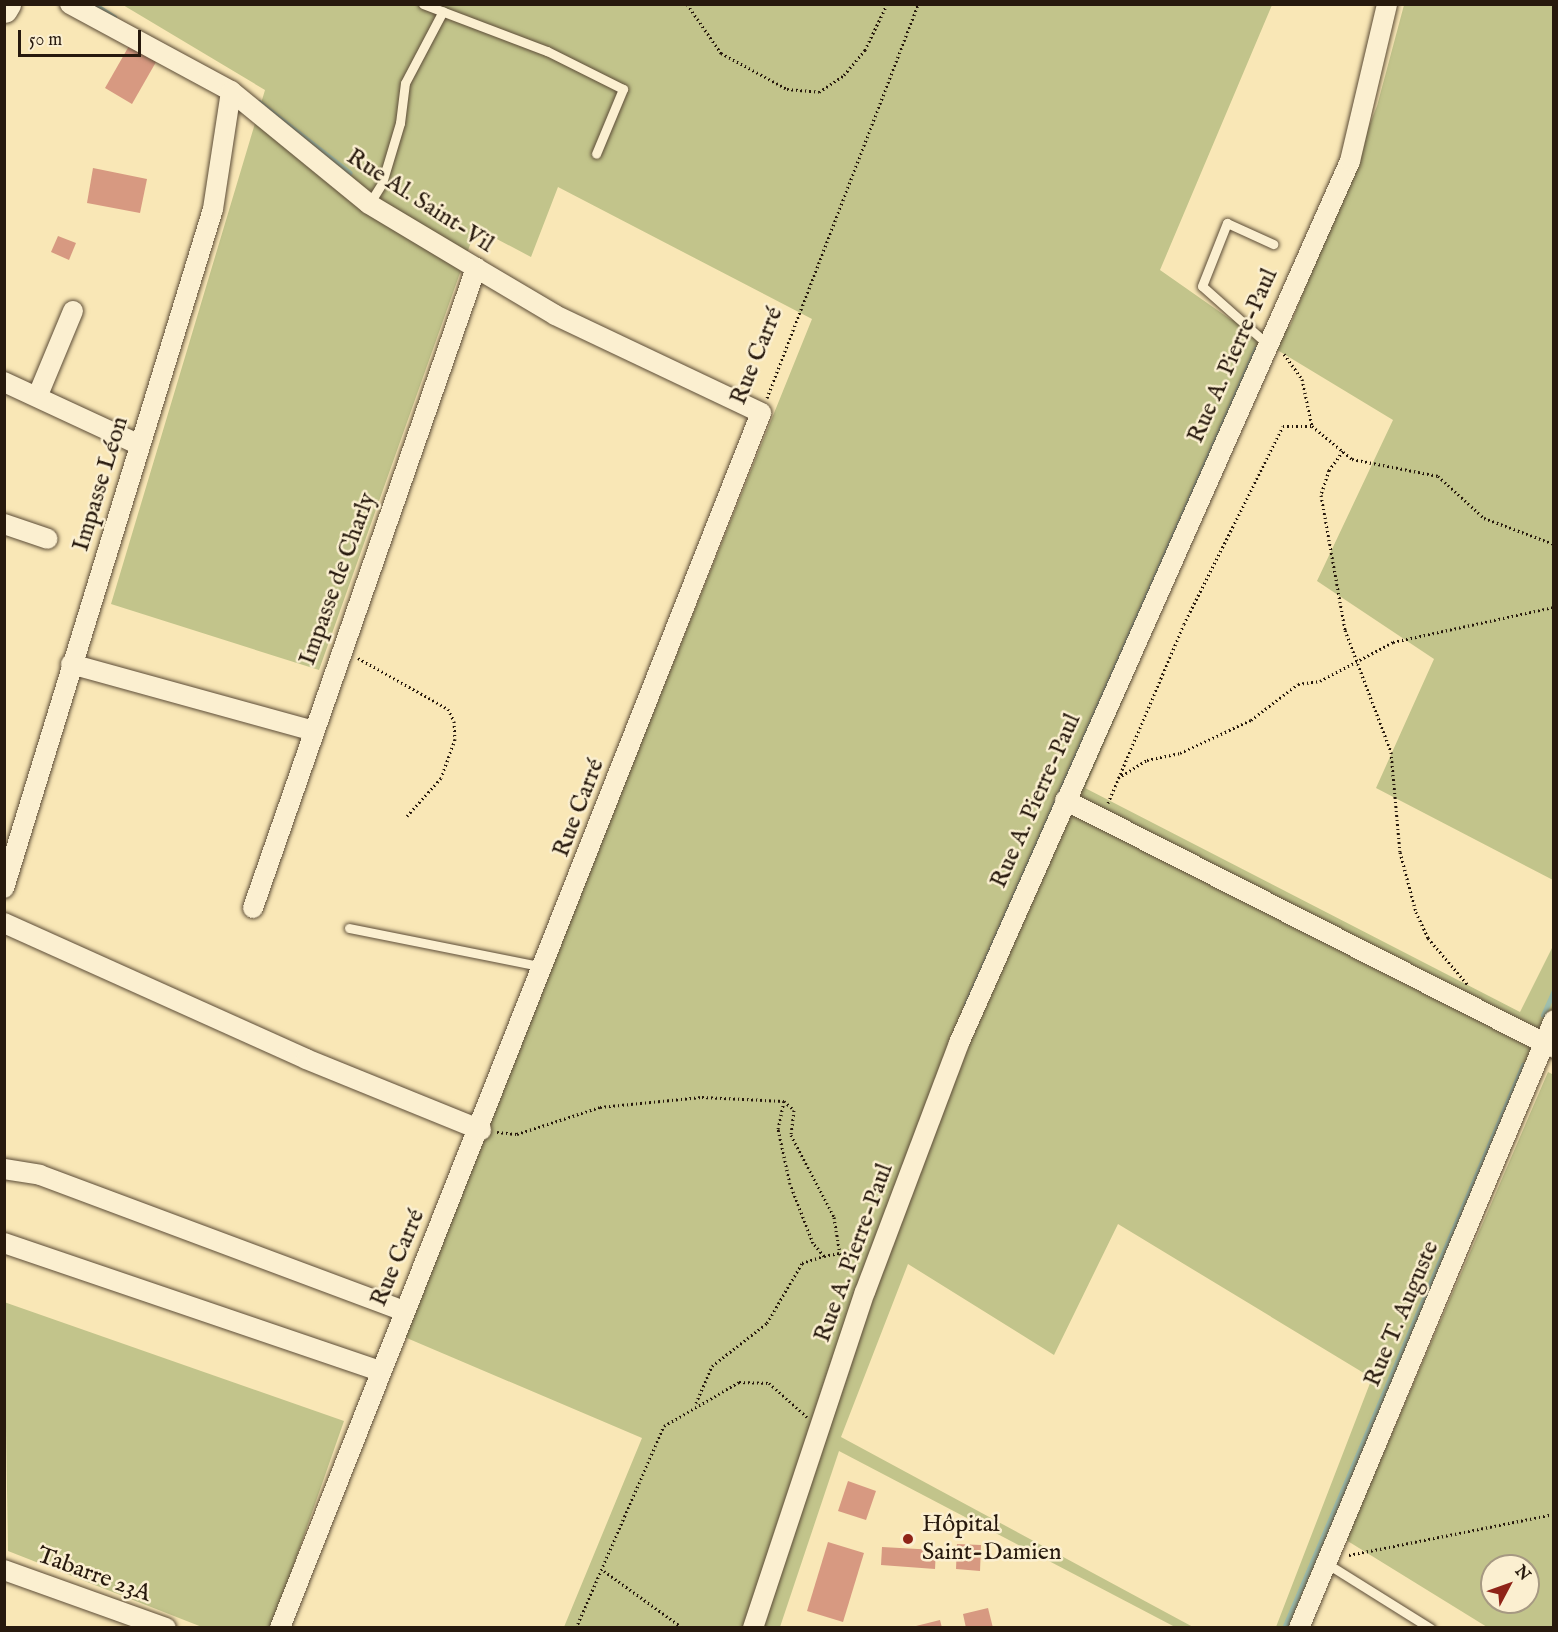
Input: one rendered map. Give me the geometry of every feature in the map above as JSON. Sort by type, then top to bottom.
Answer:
[{"type":"main road","points":[[4,9],[7,4]]},
{"type":"street","name":"Rue Al. Saint-Vil","points":[[70,4],[231,92],[369,204],[555,315],[761,412]]},
{"type":"street","name":"Rue A. Pierre-Paul","points":[[753,1628],[865,1292],[959,1043],[1265,342],[1350,160],[1387,4]]},
{"type":"street","name":"Impasse Léon","points":[[4,888],[71,664],[213,209],[231,92]]},
{"type":"street","name":"Impasse de Charly","points":[[252,908],[311,730],[476,268]]},
{"type":"street","points":[[38,395],[73,311]]},
{"type":"street","points":[[4,382],[38,395],[140,445]]},
{"type":"street","name":"Rue Carré","points":[[280,1628],[402,1310],[481,1130],[761,412]]},
{"type":"street","points":[[4,524],[48,539]]},
{"type":"street","points":[[71,664],[311,730]]},
{"type":"street","points":[[1065,800],[1102,821],[1548,1046]]},
{"type":"street","points":[[4,924],[306,1059],[481,1130]]},
{"type":"street","name":"Rue T. Auguste","points":[[1299,1628],[1548,1046],[1554,1020]]},
{"type":"street","points":[[4,1169],[40,1174],[402,1310]]},
{"type":"street","points":[[4,1243],[380,1371]]},
{"type":"street","name":"Tabarre 23A","points":[[4,1570],[166,1628]]},
{"type":"lane","points":[[423,4],[623,89],[596,154]]},
{"type":"lane","points":[[369,204],[382,183],[400,123],[405,83],[443,11]]},
{"type":"lane","points":[[1265,342],[1202,286],[1227,223],[1273,244]]},
{"type":"lane","points":[[349,928],[544,967]]},
{"type":"lane","points":[[1328,1559],[1430,1628]]},
{"type":"path","points":[[687,4],[721,53],[787,89],[819,92],[844,75],[865,50],[887,4]]},
{"type":"path","name":"Rue Carré","points":[[761,412],[918,4]]},
{"type":"path","points":[[1265,342],[1288,356],[1302,379],[1312,426],[1352,459],[1438,477],[1484,518],[1554,544]]},
{"type":"path","points":[[1102,821],[1116,779],[1184,624],[1283,426],[1312,426]]},
{"type":"path","points":[[1343,452],[1329,470],[1321,495],[1353,660],[1391,752],[1400,852],[1416,912],[1428,938],[1473,993]]},
{"type":"path","points":[[1116,779],[1146,760],[1180,753],[1251,720],[1298,684],[1320,681],[1353,660],[1404,639],[1554,607]]},
{"type":"path","points":[[341,648],[448,709],[454,721],[455,739],[441,778],[406,816]]},
{"type":"path","points":[[481,1130],[517,1134],[600,1107],[702,1096],[784,1101],[794,1110],[791,1135],[802,1148],[803,1166],[839,1230],[840,1253],[865,1292]]},
{"type":"path","points":[[784,1101],[778,1129],[790,1184],[813,1243],[824,1256]]},
{"type":"path","points":[[695,1403],[712,1366],[767,1323],[802,1263],[840,1253]]},
{"type":"path","points":[[576,1628],[604,1571],[664,1426],[695,1403],[739,1382],[769,1383],[819,1428]]},
{"type":"path","points":[[1328,1559],[1368,1554],[1423,1538],[1554,1514]]},
{"type":"path","points":[[604,1571],[683,1628]]},
{"type":"green space","points":[[123,5],[1272,5],[1160,270],[1230,319],[1273,335],[1290,326],[1377,106],[1404,5],[1553,5],[1553,880],[1376,788],[1434,659],[1317,581],[1393,420],[1274,348],[1085,788],[1520,1012],[1553,946],[1553,1040],[1308,1627],[1276,1627],[1372,1378],[1118,1224],[1054,1355],[908,1264],[841,1437],[1193,1627],[1175,1627],[839,1451],[780,1627],[564,1627],[642,1438],[402,1336],[812,319],[558,187],[531,257],[476,228],[319,670],[111,604],[265,90]]},
{"type":"green space","points":[[1548,1072],[1554,1075],[1553,1627],[1487,1627],[1346,1540]]},
{"type":"green space","points":[[4,1302],[344,1421],[272,1627],[202,1627],[8,1551]]},
{"type":"building","points":[[129,46],[156,62],[132,104],[105,88]]},
{"type":"building","points":[[93,168],[147,179],[140,213],[87,203]]},
{"type":"building","points":[[58,236],[76,243],[69,260],[51,252]]},
{"type":"building","points":[[848,1481],[876,1491],[866,1520],[838,1511]]},
{"type":"building","points":[[828,1542],[864,1553],[843,1622],[807,1611]]},
{"type":"building","points":[[957,1544],[981,1545],[980,1571],[956,1569]]},
{"type":"building","points":[[882,1547],[936,1550],[935,1569],[881,1565]]},
{"type":"building","points":[[988,1608],[993,1628],[966,1628],[963,1614]]},
{"type":"building","points":[[940,1620],[942,1628],[912,1628],[912,1627]]},
{"type":"waterway","points":[[94,4],[114,17]]},
{"type":"waterway","points":[[259,102],[350,173]]},
{"type":"waterway","points":[[966,1004],[1256,348]]},
{"type":"waterway","points":[[1543,1015],[1554,990]]},
{"type":"waterway","points":[[1284,1628],[1523,1065]]},
{"type":"place","name":"Hôpital Saint-Damien","points":[[908,1539]]}]
